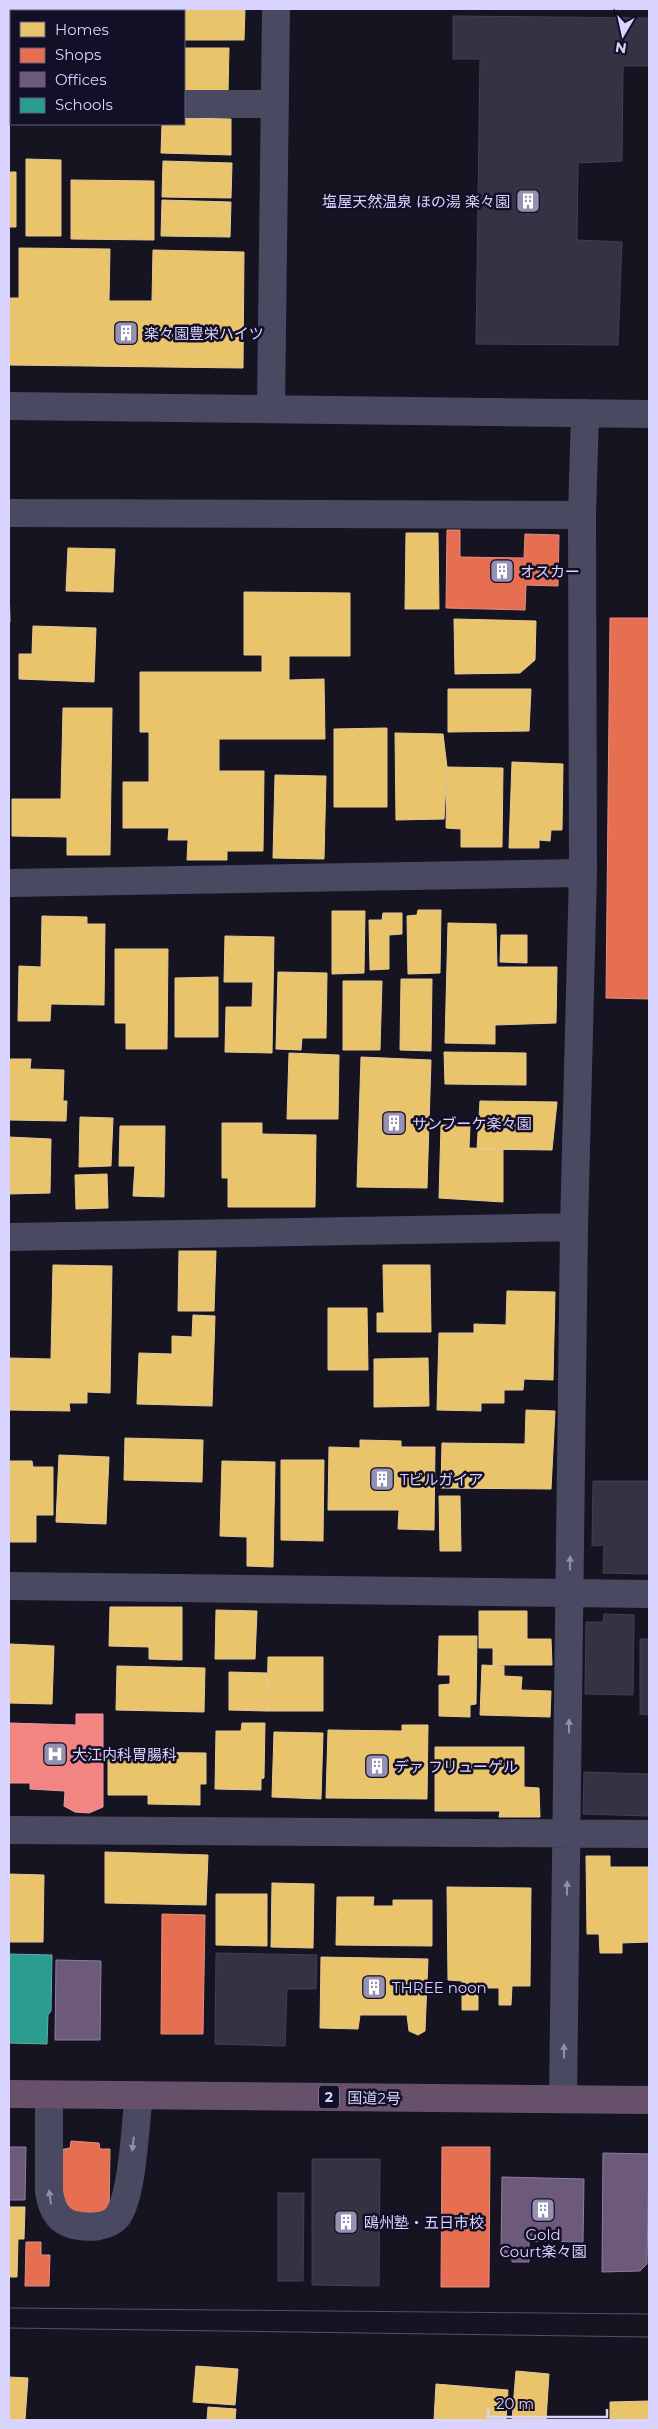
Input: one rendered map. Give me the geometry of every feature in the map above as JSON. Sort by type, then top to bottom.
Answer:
[{"type":"highway","name":"国道2号","points":[[9,2094],[649,2100]]},
{"type":"street","points":[[271,408],[276,9]]},
{"type":"street","points":[[185,104],[275,104]]},
{"type":"street","points":[[9,406],[649,414]]},
{"type":"street","points":[[563,2100],[568,1834],[574,1227],[583,873],[582,515],[585,412]]},
{"type":"street","points":[[9,513],[582,515]]},
{"type":"street","points":[[9,883],[583,873]]},
{"type":"street","points":[[9,1236],[574,1227]]},
{"type":"street","points":[[9,1586],[649,1594]]},
{"type":"street","points":[[9,1830],[649,1834]]},
{"type":"street","points":[[50,2094],[48,2191],[51,2205],[62,2221],[75,2225],[104,2226],[117,2218],[126,2198],[139,2095]]},
{"type":"building: Homes","points":[[78,9],[101,9],[101,10]]},
{"type":"building: Homes","points":[[245,9],[244,40],[185,40],[185,10],[173,10]]},
{"type":"building: Homes","points":[[9,27],[10,81],[9,81]]},
{"type":"building: Homes","points":[[185,48],[229,48],[228,92],[185,91]]},
{"type":"building: Homes","points":[[185,118],[231,119],[231,155],[161,153],[162,125],[185,125]]},
{"type":"building: Homes","points":[[26,159],[61,160],[61,236],[26,236]]},
{"type":"building: Homes","points":[[163,161],[232,163],[231,198],[162,197]]},
{"type":"building: Homes","points":[[9,172],[16,172],[16,227],[9,227]]},
{"type":"building: Homes","points":[[71,180],[154,181],[154,240],[71,239]]},
{"type":"building: Homes","points":[[162,200],[231,202],[230,237],[161,236]]},
{"type":"building: Homes","name":"楽々園豊栄ハイツ","points":[[19,248],[110,249],[109,301],[152,301],[153,250],[244,252],[243,368],[9,365],[9,298],[19,298]]},
{"type":"building: Homes","points":[[406,533],[438,533],[439,609],[405,609]]},
{"type":"building: Homes","points":[[68,548],[115,549],[113,592],[66,591]]},
{"type":"building: Homes","points":[[9,582],[10,622],[9,622]]},
{"type":"building: Homes","points":[[244,592],[350,593],[350,656],[289,656],[289,680],[324,679],[325,739],[219,739],[219,771],[264,771],[263,851],[227,851],[227,860],[187,860],[188,840],[168,840],[169,828],[123,828],[123,782],[149,782],[149,732],[140,732],[140,672],[262,672],[262,655],[244,655]]},
{"type":"building: Homes","points":[[454,619],[536,621],[535,660],[520,673],[455,674]]},
{"type":"building: Homes","points":[[33,626],[96,628],[94,682],[19,679],[19,654],[32,654]]},
{"type":"building: Homes","points":[[448,689],[531,689],[529,731],[448,732]]},
{"type":"building: Homes","points":[[63,708],[112,708],[110,855],[67,855],[67,837],[12,836],[12,799],[61,799]]},
{"type":"building: Homes","points":[[387,728],[387,807],[334,807],[334,729]]},
{"type":"building: Homes","points":[[395,733],[443,734],[447,767],[444,819],[396,820]]},
{"type":"building: Homes","points":[[512,762],[563,764],[562,830],[551,830],[550,841],[539,840],[539,848],[509,848]]},
{"type":"building: Homes","points":[[447,767],[503,768],[502,847],[461,847],[461,829],[446,828]]},
{"type":"building: Homes","points":[[275,775],[326,776],[324,859],[273,858]]},
{"type":"building: Homes","points":[[418,910],[441,910],[440,973],[408,974],[407,916],[417,915]]},
{"type":"building: Homes","points":[[332,911],[365,911],[364,973],[332,974]]},
{"type":"building: Homes","points":[[383,913],[402,913],[402,934],[389,935],[389,969],[370,970],[369,920],[382,920]]},
{"type":"building: Homes","points":[[42,916],[87,917],[87,924],[105,924],[104,1005],[51,1004],[50,1021],[18,1021],[19,966],[41,967]]},
{"type":"building: Homes","points":[[448,923],[496,924],[497,967],[557,967],[556,1023],[495,1025],[495,1044],[445,1043]]},
{"type":"building: Homes","points":[[501,935],[527,935],[527,963],[500,962]]},
{"type":"building: Homes","points":[[225,936],[274,937],[272,1053],[225,1052],[226,1007],[252,1007],[253,982],[224,982]]},
{"type":"building: Homes","points":[[115,949],[168,949],[167,1049],[126,1049],[126,1023],[115,1023]]},
{"type":"building: Homes","points":[[278,972],[327,973],[326,1038],[302,1038],[301,1050],[276,1049]]},
{"type":"building: Homes","points":[[218,977],[218,1037],[175,1037],[175,978]]},
{"type":"building: Homes","points":[[401,979],[432,979],[431,1051],[400,1050]]},
{"type":"building: Homes","points":[[343,981],[382,981],[380,1050],[343,1050]]},
{"type":"building: Homes","points":[[444,1052],[526,1053],[526,1085],[445,1084]]},
{"type":"building: Homes","points":[[289,1053],[339,1055],[338,1119],[287,1119]]},
{"type":"building: Homes","name":"サンブーケ楽々園","points":[[361,1057],[431,1060],[427,1188],[357,1187]]},
{"type":"building: Homes","points":[[9,1059],[31,1059],[30,1069],[64,1070],[63,1101],[67,1101],[66,1121],[9,1120]]},
{"type":"building: Homes","points":[[480,1101],[557,1102],[552,1150],[477,1149]]},
{"type":"building: Homes","points":[[80,1117],[113,1118],[111,1166],[79,1167]]},
{"type":"building: Homes","points":[[222,1123],[262,1123],[262,1134],[316,1135],[315,1207],[228,1207],[228,1178],[222,1178]]},
{"type":"building: Homes","points":[[441,1125],[470,1126],[469,1148],[503,1149],[503,1202],[439,1198]]},
{"type":"building: Homes","points":[[120,1126],[165,1126],[164,1197],[133,1196],[135,1166],[119,1166]]},
{"type":"building: Homes","points":[[9,1137],[51,1139],[50,1193],[9,1194]]},
{"type":"building: Homes","points":[[107,1174],[108,1208],[76,1209],[75,1175]]},
{"type":"building: Homes","points":[[179,1251],[216,1251],[214,1311],[178,1311]]},
{"type":"building: Homes","points":[[53,1265],[112,1266],[110,1393],[87,1392],[87,1403],[69,1403],[70,1411],[9,1410],[9,1358],[51,1359]]},
{"type":"building: Homes","points":[[383,1265],[430,1265],[431,1332],[377,1332],[377,1313],[384,1313]]},
{"type":"building: Homes","points":[[507,1291],[555,1292],[553,1380],[524,1379],[523,1390],[504,1390],[504,1403],[481,1403],[481,1411],[437,1410],[439,1333],[474,1333],[474,1324],[506,1325]]},
{"type":"building: Homes","points":[[328,1308],[367,1308],[368,1370],[328,1370]]},
{"type":"building: Homes","points":[[193,1315],[215,1316],[212,1406],[137,1404],[139,1353],[172,1354],[172,1336],[192,1337]]},
{"type":"building: Homes","points":[[428,1358],[429,1406],[374,1407],[374,1359]]},
{"type":"building: Homes","points":[[526,1410],[555,1411],[551,1489],[441,1488],[442,1443],[525,1444]]},
{"type":"building: Homes","points":[[125,1438],[203,1440],[202,1482],[124,1480]]},
{"type":"building: Homes","name":"Tビルガイア","points":[[360,1440],[401,1441],[401,1447],[435,1447],[434,1530],[398,1529],[399,1510],[328,1510],[329,1447],[360,1448]]},
{"type":"building: Homes","points":[[59,1455],[109,1457],[106,1524],[56,1522]]},
{"type":"building: Homes","points":[[281,1460],[324,1460],[323,1541],[281,1540]]},
{"type":"building: Homes","points":[[9,1461],[32,1461],[33,1467],[53,1467],[53,1515],[36,1515],[36,1542],[9,1542]]},
{"type":"building: Homes","points":[[222,1461],[275,1462],[273,1567],[247,1566],[247,1537],[220,1536]]},
{"type":"building: Homes","points":[[439,1496],[460,1496],[461,1551],[440,1551]]},
{"type":"building: Homes","points":[[110,1607],[182,1607],[182,1660],[149,1659],[149,1647],[109,1646]]},
{"type":"building: Homes","points":[[216,1610],[257,1611],[255,1659],[215,1659]]},
{"type":"building: Homes","points":[[479,1611],[527,1611],[527,1639],[551,1639],[552,1665],[493,1665],[493,1648],[479,1648]]},
{"type":"building: Homes","points":[[439,1636],[477,1636],[476,1704],[470,1705],[470,1717],[439,1716],[439,1685],[450,1684],[450,1675],[438,1675]]},
{"type":"building: Homes","points":[[10,1644],[54,1646],[52,1704],[9,1703]]},
{"type":"building: Homes","points":[[268,1657],[323,1657],[323,1711],[267,1711]]},
{"type":"building: Homes","points":[[482,1665],[504,1666],[504,1676],[522,1677],[521,1690],[551,1691],[550,1717],[480,1715]]},
{"type":"building: Homes","points":[[117,1666],[205,1668],[204,1712],[116,1710]]},
{"type":"building: Homes","points":[[229,1672],[267,1673],[267,1711],[229,1710]]},
{"type":"building: Homes","points":[[242,1723],[265,1723],[264,1778],[261,1779],[261,1790],[215,1789],[216,1731],[241,1731]]},
{"type":"building: Homes","name":"デァ フリューゲル","points":[[402,1725],[428,1725],[427,1799],[326,1798],[328,1730],[402,1731]]},
{"type":"building: Homes","points":[[274,1732],[323,1733],[321,1799],[272,1797]]},
{"type":"building: Homes","points":[[435,1747],[524,1747],[524,1787],[539,1788],[540,1817],[499,1817],[500,1811],[435,1811]]},
{"type":"building: Homes","points":[[108,1752],[206,1753],[206,1784],[200,1784],[200,1805],[148,1804],[148,1795],[108,1795]]},
{"type":"building: Homes","points":[[105,1852],[208,1855],[206,1905],[105,1903]]},
{"type":"building: Homes","points":[[586,1856],[610,1856],[610,1867],[649,1867],[649,1942],[622,1943],[622,1953],[600,1953],[599,1934],[587,1934]]},
{"type":"building: Homes","points":[[9,1874],[44,1875],[43,1942],[9,1942]]},
{"type":"building: Homes","points":[[272,1883],[314,1884],[313,1948],[271,1947]]},
{"type":"building: Homes","points":[[447,1887],[531,1888],[530,1986],[512,1986],[511,2005],[499,2005],[499,1988],[478,1988],[478,2010],[462,2010],[462,1981],[448,1980]]},
{"type":"building: Homes","points":[[216,1894],[267,1894],[267,1946],[216,1945]]},
{"type":"building: Homes","points":[[337,1897],[374,1897],[373,1906],[393,1906],[393,1900],[432,1900],[432,1946],[336,1945]]},
{"type":"building: Homes","name":"THREE noon","points":[[321,1957],[428,1959],[425,2031],[418,2035],[409,2031],[407,2015],[360,2015],[358,2029],[320,2028]]},
{"type":"building: Homes","points":[[9,2207],[25,2207],[24,2239],[18,2239],[17,2277],[9,2277]]},
{"type":"building: Homes","points":[[196,2366],[238,2369],[235,2405],[193,2402]]},
{"type":"building: Homes","points":[[516,2371],[549,2374],[546,2420],[512,2420]]},
{"type":"building: Homes","points":[[9,2377],[28,2378],[25,2420],[9,2420]]},
{"type":"building: Homes","points":[[436,2384],[508,2390],[506,2420],[434,2420]]},
{"type":"building: Homes","points":[[649,2401],[649,2420],[610,2420],[610,2402]]},
{"type":"building: Homes","points":[[208,2407],[236,2409],[235,2420],[207,2420]]},
{"type":"building: Shops","name":"オスカー","points":[[447,530],[460,530],[460,557],[524,558],[525,534],[559,535],[558,586],[526,585],[525,610],[446,608]]},
{"type":"building: Shops","points":[[610,618],[649,618],[649,999],[606,998]]},
{"type":"building: Shops","points":[[162,1914],[205,1915],[203,2034],[161,2034]]},
{"type":"building: Shops","points":[[71,2141],[99,2143],[100,2149],[110,2149],[109,2216],[69,2215],[57,2201],[59,2150],[70,2148]]},
{"type":"building: Shops","points":[[442,2147],[490,2147],[489,2287],[441,2287]]},
{"type":"building: Shops","points":[[26,2242],[41,2242],[41,2255],[50,2255],[49,2286],[25,2286]]},
{"type":"building: Offices","points":[[56,1960],[101,1961],[100,2040],[55,2040]]},
{"type":"building: Offices","points":[[9,2147],[26,2147],[25,2200],[9,2200]]},
{"type":"building: Offices","points":[[603,2153],[649,2154],[647,2264],[640,2271],[602,2272]]},
{"type":"building: Offices","name":"Gold Court楽々園","points":[[502,2177],[584,2179],[583,2242],[529,2241],[529,2262],[512,2262],[512,2253],[501,2254]]},
{"type":"building: Schools","points":[[9,1954],[52,1955],[51,2011],[48,2015],[47,2044],[9,2043]]},
{"type":"building: Health","name":"大江内科胃腸科","points":[[76,1714],[103,1714],[103,1807],[89,1813],[75,1812],[64,1806],[65,1791],[30,1789],[30,1783],[9,1783],[9,1723],[76,1725]]},
{"type":"building: Other","name":"塩屋天然温泉 ほの湯 楽々園","points":[[453,16],[649,18],[649,66],[623,66],[622,161],[578,163],[577,240],[622,242],[618,345],[476,344],[480,59],[453,59]]},
{"type":"building: Other","points":[[593,1481],[649,1481],[649,1574],[603,1573],[604,1545],[592,1546]]},
{"type":"building: Other","points":[[604,1614],[634,1615],[633,1695],[585,1694],[586,1622],[603,1622]]},
{"type":"building: Other","points":[[640,1639],[649,1639],[649,1715],[640,1714]]},
{"type":"building: Other","points":[[584,1772],[649,1774],[649,1816],[583,1814]]},
{"type":"building: Other","points":[[216,1953],[317,1955],[316,1989],[287,1989],[285,2046],[215,2044]]},
{"type":"building: Other","name":"鴎州塾・五日市校","points":[[312,2159],[380,2159],[379,2286],[312,2285]]},
{"type":"building: Other","points":[[278,2193],[304,2193],[303,2281],[278,2281]]},
{"type":"tram line","points":[[9,2308],[649,2314]]},
{"type":"tram line","points":[[9,2328],[649,2337]]},
{"type":"place","name":"塩屋天然温泉 ほの湯 楽々園","points":[[528,201]]},
{"type":"place","name":"楽々園豊栄ハイツ","points":[[126,333]]},
{"type":"place","name":"オスカー","points":[[502,571]]},
{"type":"place","name":"サンブーケ楽々園","points":[[394,1123]]},
{"type":"place","name":"Tビルガイア","points":[[382,1479]]},
{"type":"place","name":"大江内科胃腸科","points":[[55,1754]]},
{"type":"place","name":"デァ フリューゲル","points":[[377,1766]]},
{"type":"place","name":"THREE noon","points":[[374,1987]]},
{"type":"place","name":"Gold Court楽々園","points":[[543,2210]]},
{"type":"place","name":"鴎州塾・五日市校","points":[[346,2222]]}]
